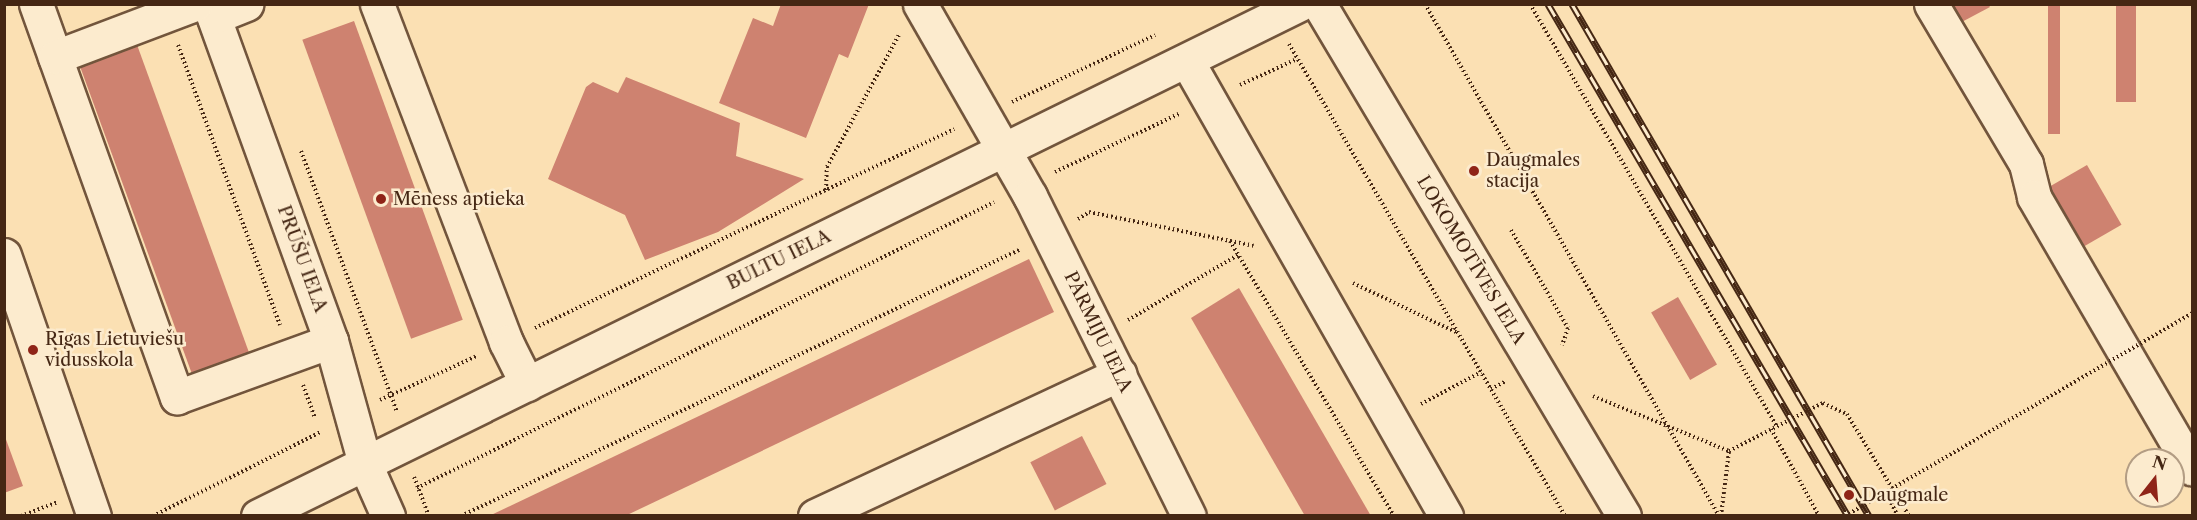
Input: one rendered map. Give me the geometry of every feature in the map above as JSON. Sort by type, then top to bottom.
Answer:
[{"type":"street","points":[[36,4],[177,397],[331,341]]},
{"type":"street","points":[[55,57],[196,10],[247,4]]},
{"type":"street","points":[[377,4],[506,342],[527,384]]},
{"type":"street","name":"LOKOMOTĪVES IELA","points":[[1319,4],[1624,516]]},
{"type":"street","points":[[1931,4],[2026,164],[2034,197],[2193,468]]},
{"type":"street","name":"PRŪŠU IELA","points":[[196,10],[331,341],[354,409],[365,464],[388,516]]},
{"type":"street","name":"BULTU IELA","points":[[258,516],[1287,11]]},
{"type":"street","name":"PĀRMIJU IELA","points":[[913,14],[1025,186],[1189,516]]},
{"type":"street","points":[[1187,60],[1446,516]]},
{"type":"street","points":[[4,255],[94,516]]},
{"type":"street","points":[[815,516],[1119,374]]},
{"type":"path","points":[[1425,4],[1672,428],[1720,516]]},
{"type":"path","points":[[1530,4],[1777,426]]},
{"type":"path","points":[[196,10],[291,355],[321,432],[330,481]]},
{"type":"path","points":[[1287,11],[1297,59],[1565,516]]},
{"type":"path","points":[[826,190],[827,167],[913,14]]},
{"type":"path","points":[[296,140],[392,396],[1166,30]]},
{"type":"path","points":[[417,488],[1025,186],[1297,59]]},
{"type":"path","points":[[461,516],[1050,236],[1089,212],[1297,256],[1458,333]]},
{"type":"path","points":[[1230,241],[1394,516]]},
{"type":"path","points":[[1100,337],[1238,255]]},
{"type":"path","points":[[1845,516],[2193,313]]},
{"type":"path","points":[[1391,420],[1481,372]]},
{"type":"path","points":[[1584,390],[1729,451],[1822,403],[1847,414],[1909,516]]},
{"type":"path","points":[[153,516],[321,432],[354,409]]},
{"type":"path","points":[[1771,429],[1772,440],[1819,516]]},
{"type":"path","points":[[1720,516],[1729,451]]},
{"type":"path","points":[[1885,491],[1898,516]]},
{"type":"building","points":[[781,4],[869,4],[848,58],[839,54],[806,138],[719,103],[753,18],[773,26]]},
{"type":"building","points":[[1947,4],[1988,4],[1990,7],[1958,24]]},
{"type":"building","points":[[2116,4],[2136,4],[2136,102],[2116,102]]},
{"type":"building","points":[[2048,5],[2060,5],[2060,134],[2048,134]]},
{"type":"building","points":[[354,21],[463,320],[411,339],[302,40]]},
{"type":"building","points":[[136,42],[251,358],[194,379],[79,63]]},
{"type":"building","points":[[626,77],[740,123],[736,156],[804,179],[718,232],[645,260],[625,215],[548,179],[586,87],[593,82],[618,93]]},
{"type":"building","points":[[2087,165],[2122,225],[2081,248],[2046,188]]},
{"type":"building","points":[[1029,259],[1054,312],[625,516],[489,516]]},
{"type":"building","points":[[1239,288],[1371,516],[1305,516],[1191,318]]},
{"type":"building","points":[[1678,297],[1717,365],[1690,380],[1651,312]]},
{"type":"building","points":[[4,434],[23,486],[4,493]]},
{"type":"building","points":[[1082,436],[1107,484],[1055,510],[1030,462]]},
{"type":"railway","points":[[1548,4],[1848,516]]},
{"type":"railway","points":[[1572,4],[1869,516]]},
{"type":"place","name":"Daugmales stacija","points":[[1474,171]]},
{"type":"place","name":"Mēness aptieka","points":[[381,199]]},
{"type":"place","name":"Rīgas Lietuviešu vidusskola","points":[[33,350]]},
{"type":"place","name":"Daugmale","points":[[1849,495]]}]
